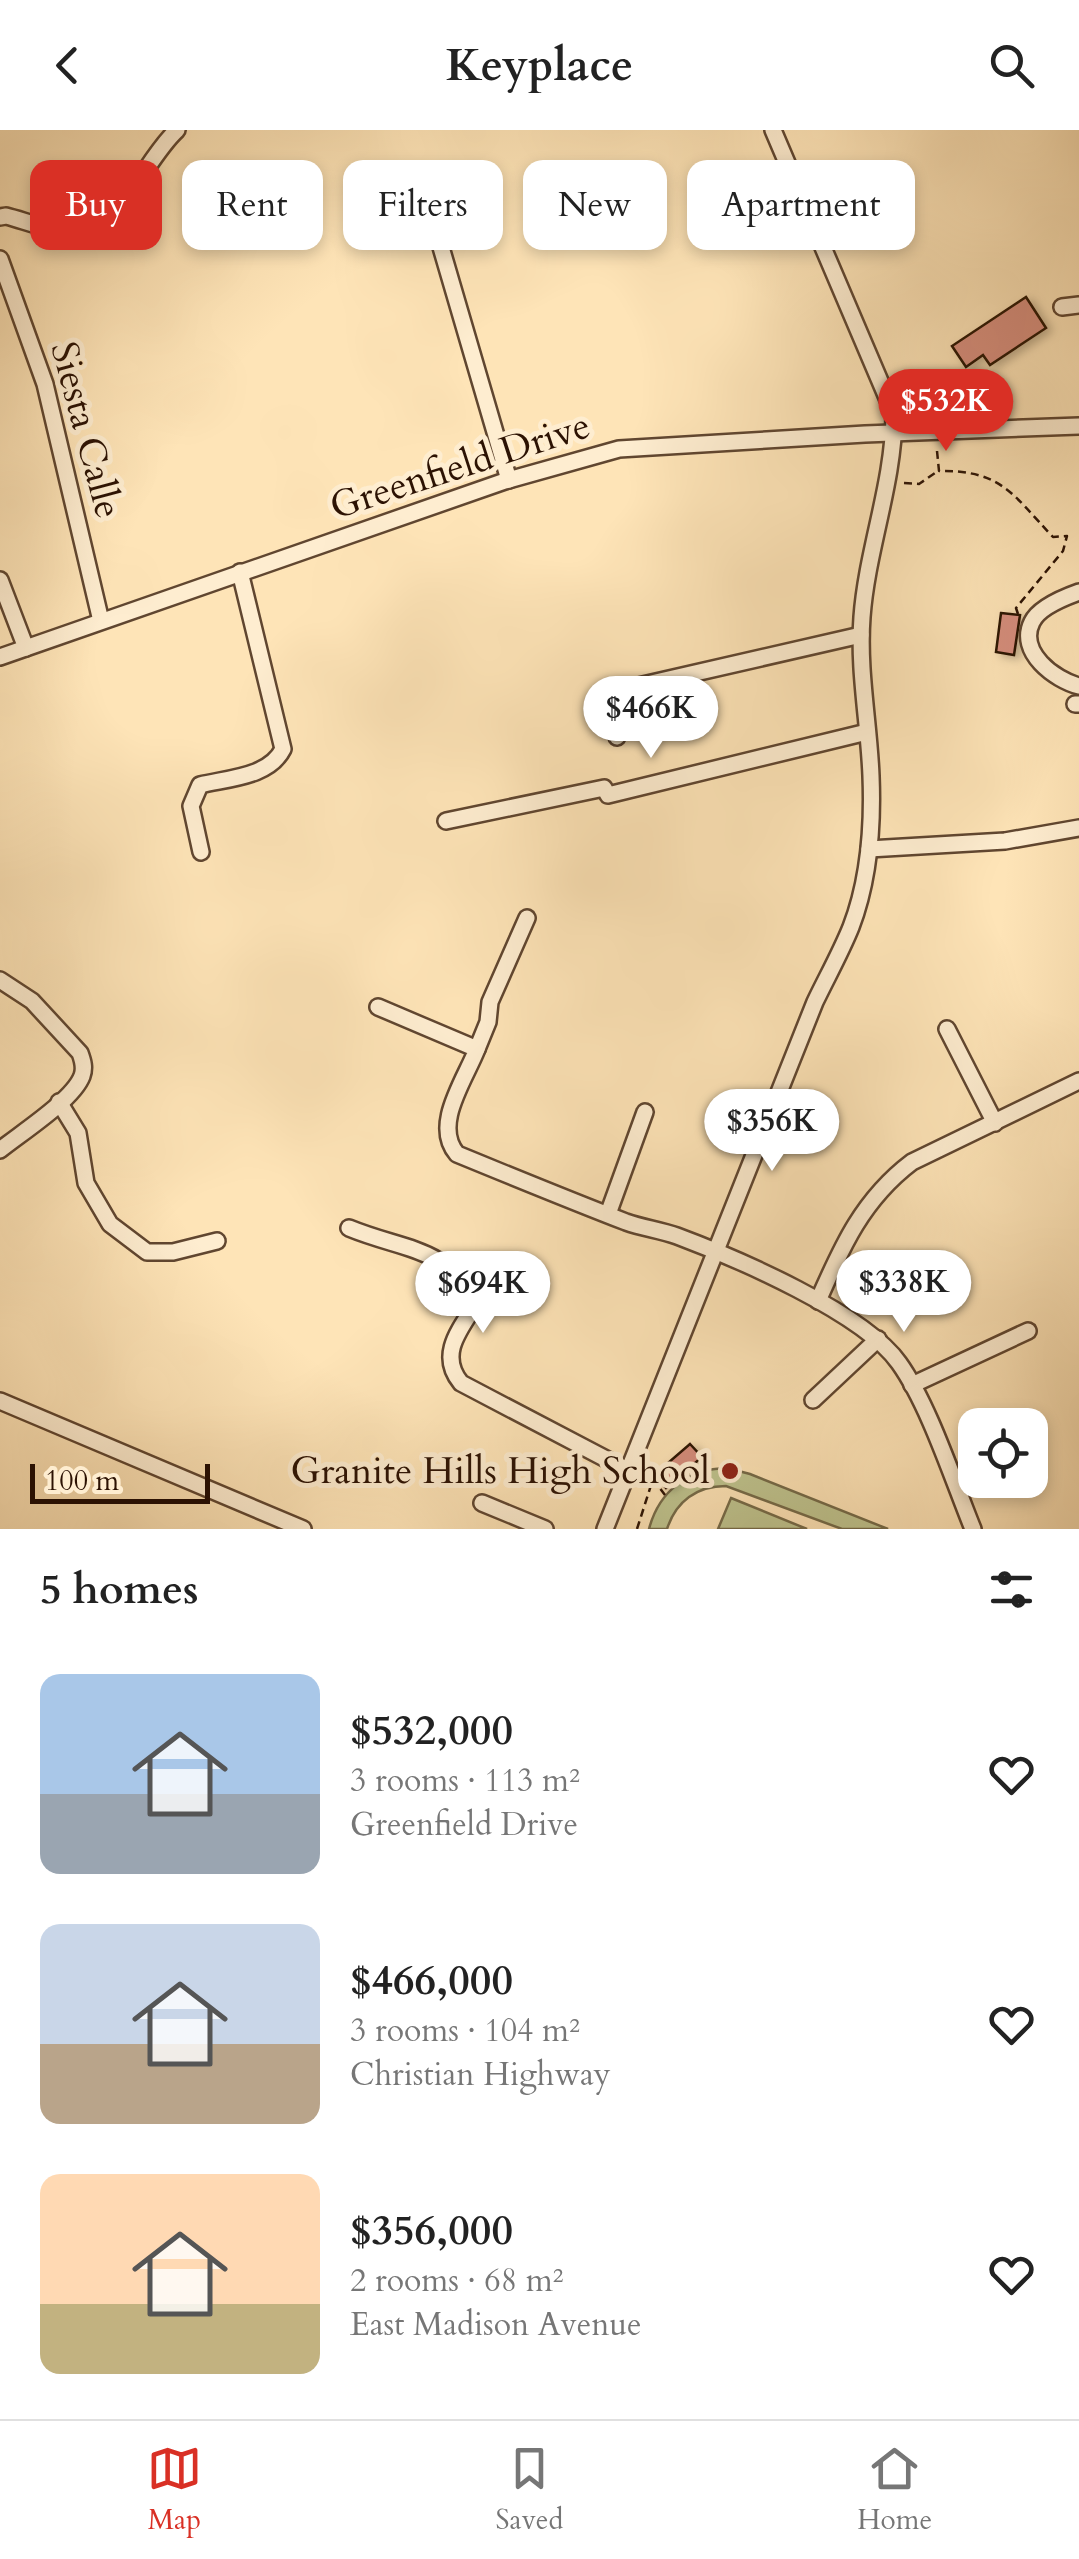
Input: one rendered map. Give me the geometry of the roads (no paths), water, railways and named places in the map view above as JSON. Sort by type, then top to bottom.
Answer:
[{"type":"street","points":[[0,217],[61,230],[79,230],[96,224],[118,207],[177,130]]},
{"type":"street","points":[[605,1529],[815,1002],[852,925],[869,849],[871,773],[861,634],[869,562],[892,458],[894,414],[774,130]]},
{"type":"street","points":[[442,250],[508,480]]},
{"type":"street","name":"Siesta Calle","points":[[0,258],[45,384],[101,621]]},
{"type":"street","points":[[1062,307],[1079,305]]},
{"type":"street","name":"Greenfield Drive","points":[[0,657],[508,480],[619,449],[894,432],[1079,426]]},
{"type":"street","points":[[201,852],[191,806],[200,786],[264,770],[284,749],[240,572]]},
{"type":"street","points":[[0,580],[26,648]]},
{"type":"street","points":[[1079,592],[1039,613],[1030,626],[1032,646],[1045,669],[1054,677],[1079,686]]},
{"type":"street","points":[[617,736],[615,709],[622,696],[634,687],[861,634]]},
{"type":"street","points":[[446,821],[604,788],[608,794],[866,732]]},
{"type":"street","points":[[869,849],[1005,841],[1079,828]]},
{"type":"street","points":[[528,918],[490,1002],[488,1022],[446,1124],[448,1144],[457,1154],[716,1253],[860,1324],[898,1361],[912,1385],[973,1529]]},
{"type":"street","points":[[0,980],[32,1001],[80,1053],[84,1073],[75,1089],[0,1150]]},
{"type":"street","points":[[378,1007],[478,1049]]},
{"type":"street","points":[[947,1029],[995,1123]]},
{"type":"street","points":[[818,1301],[857,1219],[888,1181],[912,1162],[1079,1082]]},
{"type":"street","points":[[59,1102],[78,1133],[86,1183],[110,1224],[147,1252],[172,1252],[216,1241]]},
{"type":"street","points":[[608,1214],[644,1112]]},
{"type":"street","points":[[349,1228],[387,1243],[424,1250],[463,1278],[478,1301],[450,1348],[452,1370],[460,1383],[630,1471]]},
{"type":"street","points":[[912,1385],[1028,1331]]},
{"type":"street","points":[[812,1400],[878,1339]]},
{"type":"street","points":[[0,1401],[303,1529]]},
{"type":"street","points":[[482,1503],[545,1529]]},
{"type":"place","name":"Granite Hills High School","points":[[730,1471]]}]
